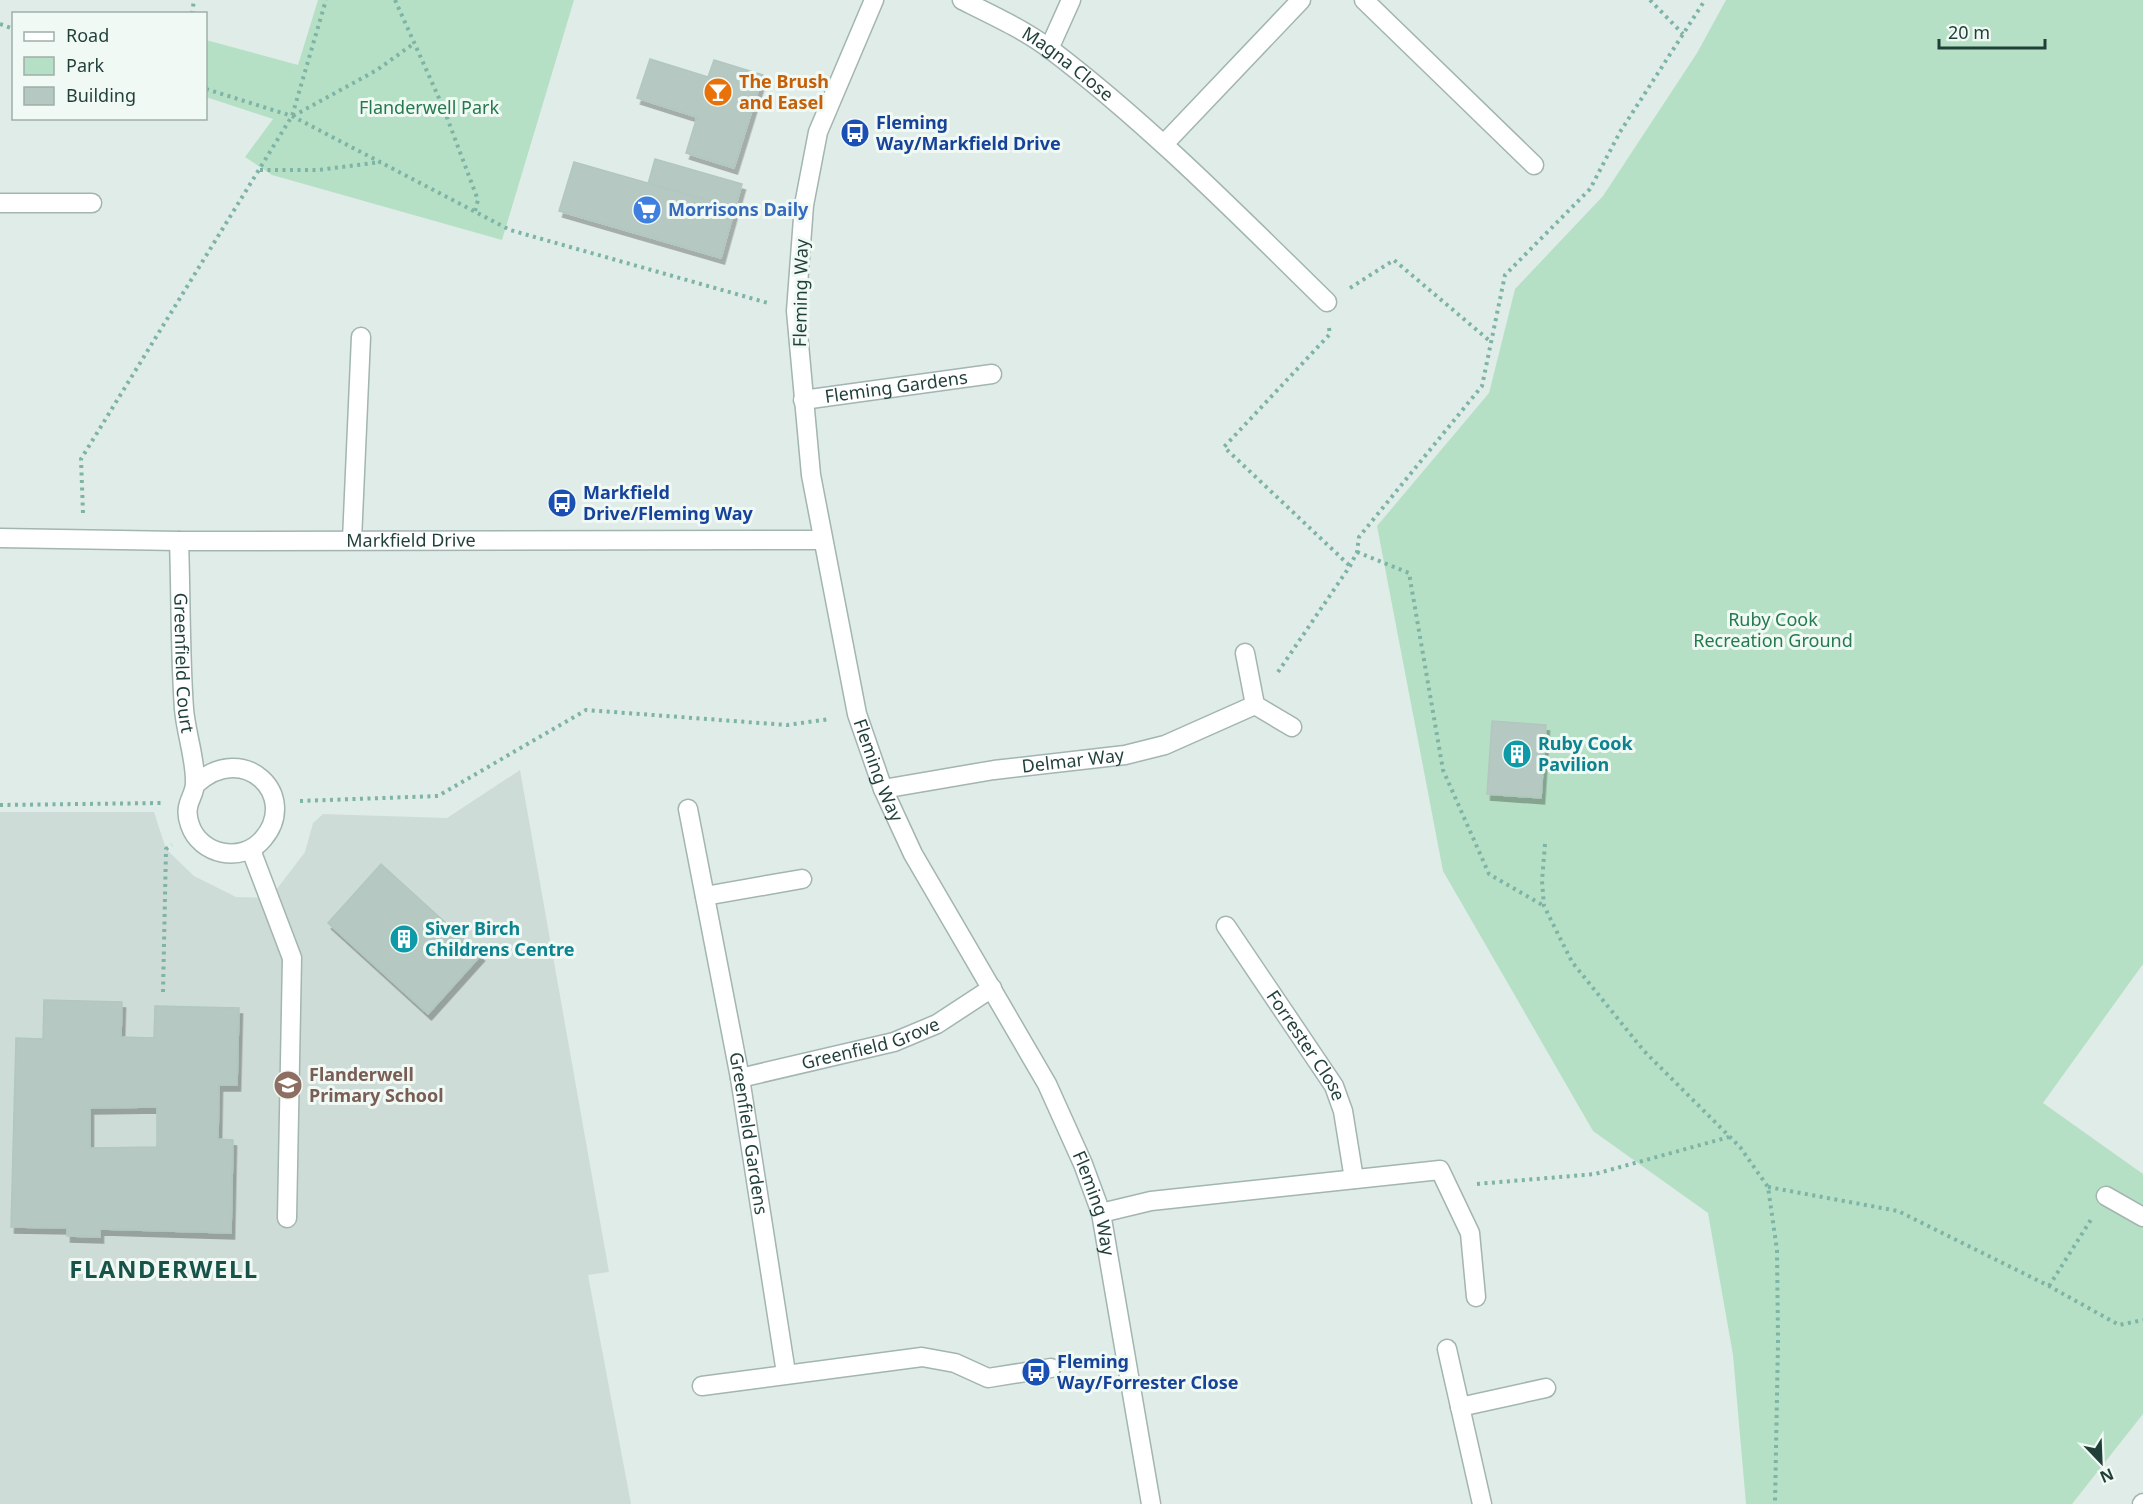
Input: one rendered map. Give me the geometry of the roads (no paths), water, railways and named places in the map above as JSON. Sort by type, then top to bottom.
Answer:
[{"type":"street","name":"Fleming Way","points":[[874,0],[818,132],[804,205],[796,311],[802,400],[811,475],[857,714],[883,789],[913,854],[1047,1084],[1083,1164],[1101,1213],[1150,1504]]},
{"type":"street","name":"Magna Close","points":[[962,0],[1013,26],[1049,49],[1164,144],[1327,302]]},
{"type":"street","points":[[1049,49],[1071,0]]},
{"type":"street","points":[[1164,144],[1301,0]]},
{"type":"street","points":[[1364,0],[1534,165]]},
{"type":"street","points":[[0,203],[92,202]]},
{"type":"street","points":[[352,540],[361,337]]},
{"type":"street","name":"Fleming Gardens","points":[[802,400],[992,374]]},
{"type":"street","name":"Markfield Drive","points":[[0,538],[179,541],[823,540]]},
{"type":"street","name":"Greenfield Court","points":[[179,541],[184,711],[196,784]]},
{"type":"street","points":[[1245,653],[1255,705],[1292,727]]},
{"type":"street","name":"Delmar Way","points":[[883,789],[994,770],[1135,753],[1165,745],[1255,705]]},
{"type":"street","points":[[224,767],[240,768],[256,774],[267,786],[274,801],[271,829],[251,850],[238,854],[212,850],[193,833],[187,813],[188,803],[196,784],[208,773],[224,767]]},
{"type":"street","name":"Greenfield Gardens","points":[[688,809],[740,1078],[786,1373]]},
{"type":"street","points":[[251,850],[292,958],[287,1218]]},
{"type":"street","points":[[705,896],[801,879]]},
{"type":"street","name":"Forrester Close","points":[[1226,927],[1334,1086],[1343,1111],[1354,1179]]},
{"type":"street","name":"Greenfield Grove","points":[[740,1078],[894,1042],[937,1024],[992,988]]},
{"type":"street","points":[[1101,1213],[1151,1201],[1440,1170],[1470,1233],[1476,1297]]},
{"type":"street","points":[[2106,1196],[2143,1218]]},
{"type":"street","points":[[1447,1349],[1482,1504]]},
{"type":"street","points":[[702,1386],[786,1373],[922,1357],[955,1363],[988,1378],[1051,1368]]},
{"type":"street","points":[[1460,1407],[1546,1388]]},
{"type":"place","name":"The Brush and Easel","points":[[718,92]]},
{"type":"place","name":"Fleming Way/Markfield Drive","points":[[855,133]]},
{"type":"place","name":"Morrisons Daily","points":[[647,210]]},
{"type":"place","name":"Markfield Drive/Fleming Way","points":[[562,503]]},
{"type":"place","name":"Ruby Cook Pavilion","points":[[1517,754]]},
{"type":"place","name":"Siver Birch Childrens Centre","points":[[404,939]]},
{"type":"place","name":"Flanderwell Primary School","points":[[288,1085]]},
{"type":"place","name":"Fleming Way/Forrester Close","points":[[1036,1372]]},
{"type":"district","name":"FLANDERWELL","points":[[164,1270]]},
{"type":"park label","name":"Flanderwell Park","points":[[429,108]]},
{"type":"park label","name":"Ruby Cook Recreation Ground","points":[[1773,630]]}]
